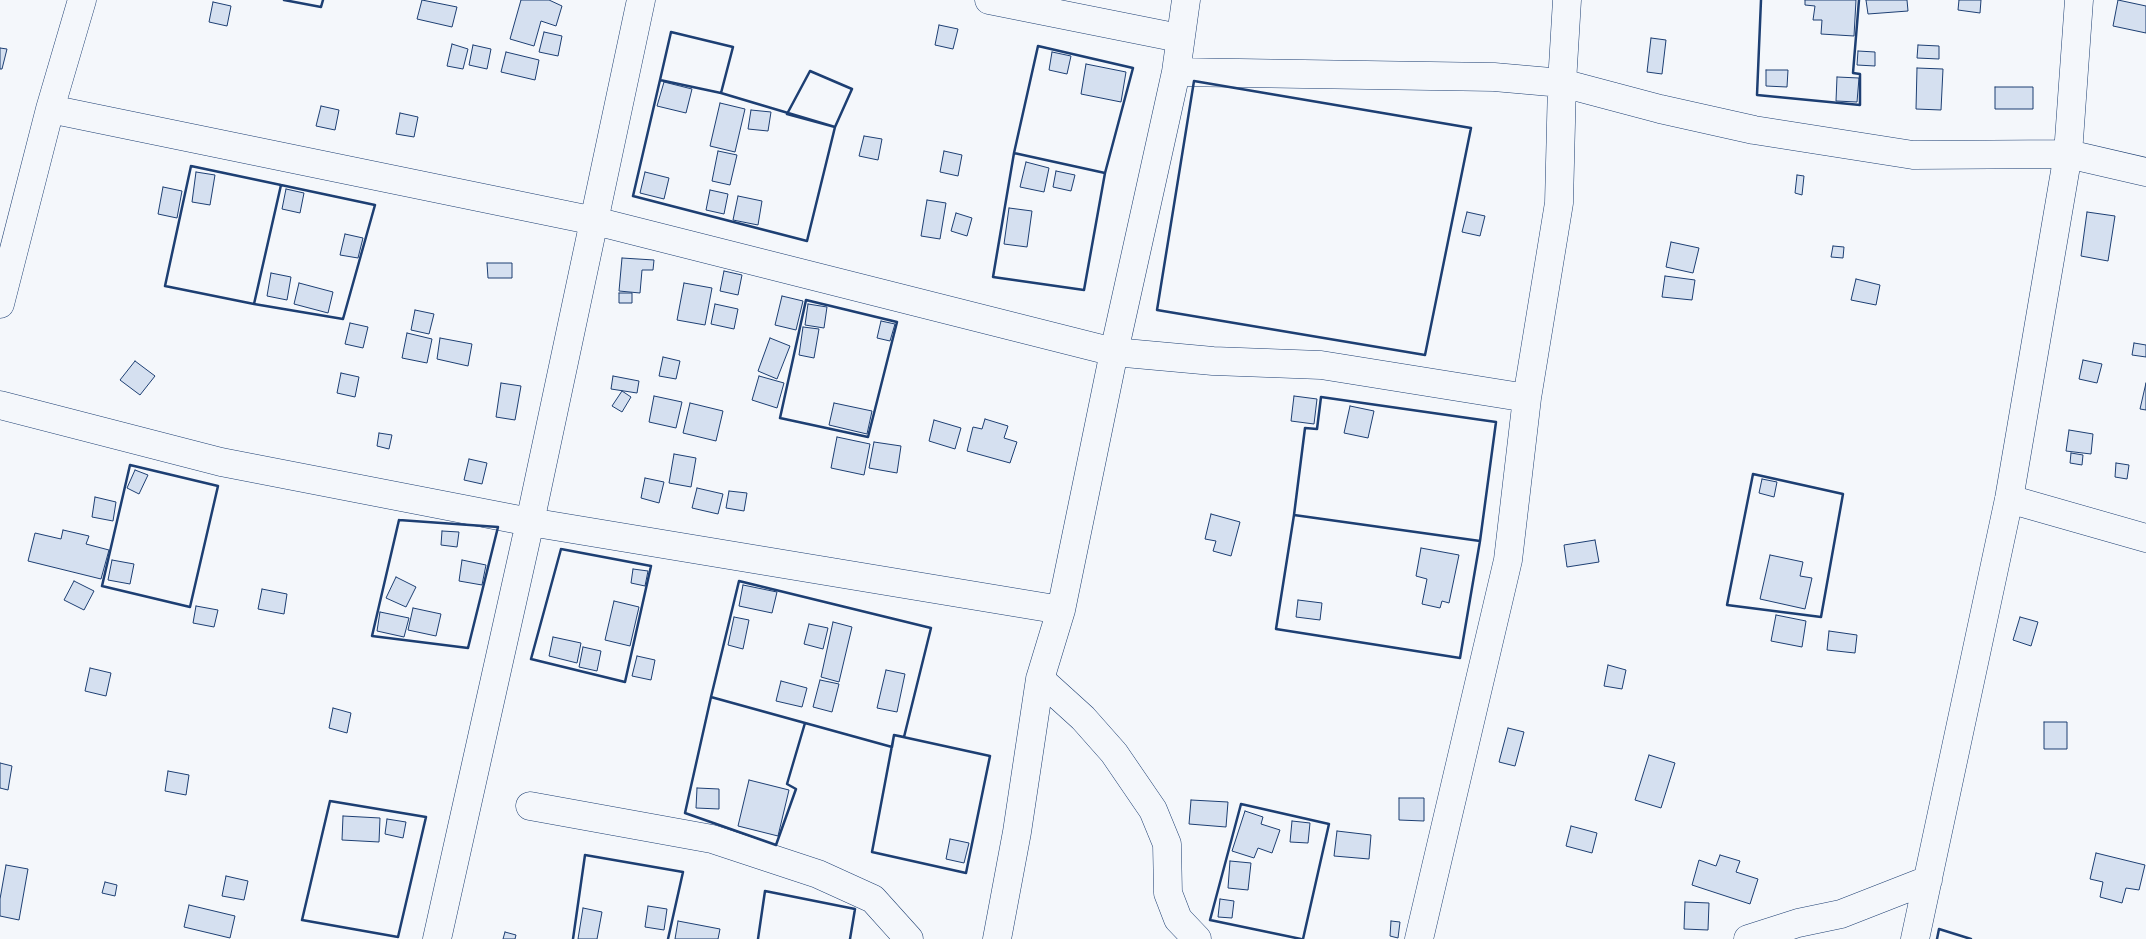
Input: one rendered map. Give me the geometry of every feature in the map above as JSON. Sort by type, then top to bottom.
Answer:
[{"type":"street","points":[[0,304],[50,109],[82,0]]},
{"type":"street","points":[[437,939],[530,522],[641,0]]},
{"type":"street","points":[[990,0],[1179,38]]},
{"type":"street","points":[[997,939],[1017,832],[1040,679],[1061,610],[1114,352],[1176,72],[1179,38],[1186,0]]},
{"type":"street","points":[[1419,939],[1508,560],[1527,398],[1559,203],[1562,83],[1567,0]]},
{"type":"street","points":[[1915,939],[2009,499],[2068,154],[2079,0]]},
{"type":"street","points":[[1176,72],[1464,76],[1562,83],[1660,109],[1754,130],[1913,156],[2068,154],[2146,172]]},
{"type":"street","points":[[50,109],[595,221],[1114,352],[1213,361],[1321,365],[1527,398]]},
{"type":"street","points":[[0,405],[221,462],[530,522],[1061,610]]},
{"type":"street","points":[[2009,499],[2146,538]]},
{"type":"street","points":[[1040,679],[1083,718],[1114,753],[1153,810],[1167,844],[1168,893],[1178,919],[1197,939]]},
{"type":"street","points":[[530,806],[712,839],[818,874],[874,899],[909,939]]},
{"type":"street","points":[[1748,939],[1798,923],[1841,914],[1928,880]]},
{"type":"building","points":[[422,0],[457,7],[452,27],[417,19]]},
{"type":"building","points":[[521,0],[549,0],[562,6],[556,26],[541,21],[534,46],[510,39]]},
{"type":"building","points":[[1805,0],[1856,0],[1854,36],[1821,34],[1822,20],[1813,20],[1815,6],[1805,5]]},
{"type":"building","points":[[1866,0],[1907,0],[1908,11],[1868,14]]},
{"type":"building","points":[[1959,0],[1981,0],[1980,13],[1958,10]]},
{"type":"building","points":[[2118,0],[2146,6],[2146,33],[2113,26]]},
{"type":"building","points":[[213,2],[231,6],[227,26],[209,22]]},
{"type":"building","points":[[939,25],[958,29],[953,49],[935,45]]},
{"type":"building","points":[[544,32],[562,36],[558,56],[539,52]]},
{"type":"building","points":[[1651,38],[1666,40],[1662,74],[1647,72]]},
{"type":"building","points":[[452,44],[468,49],[463,69],[447,66]]},
{"type":"building","points":[[473,45],[491,49],[487,69],[469,65]]},
{"type":"building","points":[[1918,45],[1939,46],[1939,59],[1917,58]]},
{"type":"building","points":[[0,48],[7,49],[2,69],[0,69]]},
{"type":"building","points":[[1858,51],[1875,52],[1875,66],[1857,65]]},
{"type":"building","points":[[506,52],[539,60],[535,80],[501,72]]},
{"type":"building","points":[[1052,52],[1071,56],[1067,74],[1049,70]]},
{"type":"building","points":[[1086,64],[1126,72],[1121,102],[1081,94]]},
{"type":"building","points":[[1917,68],[1943,69],[1941,110],[1916,109]]},
{"type":"building","points":[[1766,70],[1788,70],[1787,87],[1766,86]]},
{"type":"building","points":[[1837,77],[1859,78],[1857,102],[1836,101]]},
{"type":"building","points":[[664,82],[692,89],[686,113],[657,106]]},
{"type":"building","points":[[1995,87],[2033,87],[2033,109],[1995,109]]},
{"type":"building","points":[[720,103],[745,109],[735,152],[710,146]]},
{"type":"building","points":[[321,106],[339,110],[335,130],[316,126]]},
{"type":"building","points":[[751,110],[771,112],[768,131],[748,129]]},
{"type":"building","points":[[400,113],[418,117],[414,137],[396,134]]},
{"type":"building","points":[[864,136],[882,139],[878,160],[859,156]]},
{"type":"building","points":[[718,151],[737,155],[730,185],[712,181]]},
{"type":"building","points":[[944,151],[962,155],[958,176],[940,172]]},
{"type":"building","points":[[1026,162],[1049,168],[1044,192],[1020,187]]},
{"type":"building","points":[[1056,171],[1075,175],[1071,191],[1053,187]]},
{"type":"building","points":[[196,172],[215,175],[210,205],[192,202]]},
{"type":"building","points":[[645,172],[669,178],[664,199],[640,193]]},
{"type":"building","points":[[1797,175],[1804,176],[1802,195],[1795,193]]},
{"type":"building","points":[[163,187],[182,191],[177,218],[158,214]]},
{"type":"building","points":[[286,189],[304,193],[300,213],[282,209]]},
{"type":"building","points":[[710,190],[728,194],[724,214],[706,210]]},
{"type":"building","points":[[738,196],[762,201],[758,225],[733,220]]},
{"type":"building","points":[[927,200],[946,203],[940,239],[921,236]]},
{"type":"building","points":[[1009,208],[1032,211],[1027,247],[1004,244]]},
{"type":"building","points":[[1467,212],[1485,216],[1480,236],[1462,232]]},
{"type":"building","points":[[2087,212],[2115,216],[2108,261],[2081,256]]},
{"type":"building","points":[[956,213],[972,218],[967,236],[951,231]]},
{"type":"building","points":[[345,234],[363,238],[358,258],[340,255]]},
{"type":"building","points":[[1671,242],[1699,248],[1693,273],[1666,267]]},
{"type":"building","points":[[1833,246],[1844,247],[1843,258],[1831,257]]},
{"type":"building","points":[[622,258],[654,260],[653,270],[642,270],[640,293],[619,291]]},
{"type":"building","points":[[487,263],[512,263],[512,278],[488,278]]},
{"type":"building","points":[[724,271],[742,275],[738,295],[720,291]]},
{"type":"building","points":[[271,273],[291,277],[287,300],[267,296]]},
{"type":"building","points":[[1665,276],[1695,280],[1692,300],[1662,297]]},
{"type":"building","points":[[1856,279],[1880,285],[1876,305],[1851,300]]},
{"type":"building","points":[[299,283],[333,292],[328,313],[294,304]]},
{"type":"building","points":[[684,283],[712,288],[705,325],[677,320]]},
{"type":"building","points":[[619,293],[632,293],[632,303],[619,303]]},
{"type":"building","points":[[782,296],[803,301],[796,330],[775,325]]},
{"type":"building","points":[[715,304],[738,309],[734,329],[711,324]]},
{"type":"building","points":[[808,304],[827,307],[824,328],[805,325]]},
{"type":"building","points":[[415,310],[434,314],[429,334],[411,330]]},
{"type":"building","points":[[881,321],[895,324],[890,341],[877,338]]},
{"type":"building","points":[[350,323],[368,327],[363,348],[345,344]]},
{"type":"building","points":[[803,327],[819,329],[814,358],[799,355]]},
{"type":"building","points":[[407,333],[432,339],[427,363],[402,358]]},
{"type":"building","points":[[440,338],[472,344],[468,366],[437,359]]},
{"type":"building","points":[[770,338],[790,346],[777,379],[758,371]]},
{"type":"building","points":[[2134,343],[2146,345],[2146,357],[2132,355]]},
{"type":"building","points":[[663,357],[680,361],[676,379],[659,376]]},
{"type":"building","points":[[2083,360],[2102,364],[2097,383],[2079,379]]},
{"type":"building","points":[[135,361],[155,376],[140,395],[120,380]]},
{"type":"building","points":[[341,373],[359,377],[355,397],[337,393]]},
{"type":"building","points":[[613,376],[639,381],[637,393],[611,389]]},
{"type":"building","points":[[759,376],[784,383],[777,408],[752,400]]},
{"type":"building","points":[[501,383],[521,386],[515,420],[496,417]]},
{"type":"building","points":[[2146,383],[2146,410],[2140,409]]},
{"type":"building","points":[[622,391],[631,397],[622,412],[612,406]]},
{"type":"building","points":[[654,396],[682,402],[676,428],[649,422]]},
{"type":"building","points":[[1294,396],[1317,399],[1314,424],[1291,421]]},
{"type":"building","points":[[690,403],[723,411],[716,441],[683,433]]},
{"type":"building","points":[[834,403],[872,411],[867,434],[829,425]]},
{"type":"building","points":[[1350,406],[1374,411],[1368,438],[1344,433]]},
{"type":"building","points":[[985,419],[1008,426],[1004,438],[1017,442],[1010,463],[967,451],[973,427],[982,429]]},
{"type":"building","points":[[934,420],[961,428],[955,449],[929,441]]},
{"type":"building","points":[[2069,430],[2093,434],[2091,454],[2066,451]]},
{"type":"building","points":[[379,433],[392,435],[389,449],[377,446]]},
{"type":"building","points":[[837,437],[870,444],[864,475],[831,468]]},
{"type":"building","points":[[874,442],[901,446],[897,473],[869,468]]},
{"type":"building","points":[[2071,453],[2083,455],[2082,465],[2070,463]]},
{"type":"building","points":[[674,454],[696,458],[691,487],[669,483]]},
{"type":"building","points":[[469,459],[487,463],[482,484],[464,480]]},
{"type":"building","points":[[2116,463],[2129,465],[2127,479],[2115,477]]},
{"type":"building","points":[[135,470],[148,475],[139,494],[127,488]]},
{"type":"building","points":[[645,478],[664,482],[659,503],[641,498]]},
{"type":"building","points":[[1762,479],[1777,482],[1774,497],[1759,493]]},
{"type":"building","points":[[697,488],[723,494],[718,514],[692,508]]},
{"type":"building","points":[[729,491],[747,493],[744,511],[726,508]]},
{"type":"building","points":[[95,497],[116,502],[113,521],[92,517]]},
{"type":"building","points":[[1211,514],[1240,522],[1231,556],[1213,551],[1216,541],[1205,539]]},
{"type":"building","points":[[63,530],[89,536],[86,544],[109,550],[101,579],[28,561],[35,533],[61,539]]},
{"type":"building","points":[[442,531],[459,532],[457,547],[441,545]]},
{"type":"building","points":[[1595,540],[1599,562],[1567,567],[1564,545]]},
{"type":"building","points":[[1421,548],[1459,555],[1449,603],[1442,601],[1440,608],[1422,604],[1427,579],[1416,576]]},
{"type":"building","points":[[1770,555],[1803,562],[1800,576],[1812,578],[1805,609],[1760,599]]},
{"type":"building","points":[[112,560],[134,564],[130,584],[108,580]]},
{"type":"building","points":[[462,560],[486,565],[482,585],[459,581]]},
{"type":"building","points":[[633,569],[648,571],[645,586],[631,583]]},
{"type":"building","points":[[396,577],[416,587],[406,607],[386,598]]},
{"type":"building","points":[[74,581],[94,591],[84,610],[64,600]]},
{"type":"building","points":[[743,585],[777,592],[772,613],[739,606]]},
{"type":"building","points":[[262,589],[287,594],[284,614],[258,609]]},
{"type":"building","points":[[1298,600],[1322,603],[1320,620],[1296,617]]},
{"type":"building","points":[[614,601],[639,607],[630,646],[605,640]]},
{"type":"building","points":[[196,606],[218,610],[214,627],[193,623]]},
{"type":"building","points":[[413,608],[441,614],[436,636],[408,630]]},
{"type":"building","points":[[380,612],[409,618],[404,637],[377,631]]},
{"type":"building","points":[[1776,615],[1806,621],[1802,647],[1771,641]]},
{"type":"building","points":[[734,617],[749,620],[743,649],[728,645]]},
{"type":"building","points":[[2020,617],[2038,622],[2031,646],[2013,640]]},
{"type":"building","points":[[833,622],[852,627],[839,682],[821,677]]},
{"type":"building","points":[[809,624],[828,628],[823,649],[804,644]]},
{"type":"building","points":[[1829,631],[1857,635],[1855,653],[1827,650]]},
{"type":"building","points":[[553,637],[581,643],[577,663],[549,656]]},
{"type":"building","points":[[583,647],[601,651],[597,671],[579,667]]},
{"type":"building","points":[[637,656],[655,660],[651,680],[632,676]]},
{"type":"building","points":[[1608,665],[1626,670],[1622,689],[1604,686]]},
{"type":"building","points":[[90,668],[111,673],[106,696],[85,691]]},
{"type":"building","points":[[886,670],[905,674],[897,712],[877,708]]},
{"type":"building","points":[[820,680],[839,684],[832,712],[813,707]]},
{"type":"building","points":[[781,681],[807,688],[802,707],[776,701]]},
{"type":"building","points":[[333,708],[351,713],[347,733],[329,728]]},
{"type":"building","points":[[2044,722],[2067,722],[2067,749],[2044,749]]},
{"type":"building","points":[[1508,728],[1524,732],[1515,766],[1499,762]]},
{"type":"building","points":[[1649,755],[1675,763],[1661,808],[1635,800]]},
{"type":"building","points":[[0,763],[12,766],[8,790],[0,788]]},
{"type":"building","points":[[168,771],[189,775],[186,795],[165,791]]},
{"type":"building","points":[[749,780],[789,790],[778,836],[738,826]]},
{"type":"building","points":[[697,788],[719,789],[719,809],[696,808]]},
{"type":"building","points":[[1399,798],[1424,798],[1424,821],[1399,820]]},
{"type":"building","points":[[1191,800],[1228,802],[1226,827],[1189,824]]},
{"type":"building","points":[[1245,811],[1263,817],[1261,824],[1280,830],[1272,853],[1258,848],[1254,858],[1232,851]]},
{"type":"building","points":[[343,816],[380,818],[379,842],[342,840]]},
{"type":"building","points":[[387,819],[406,822],[403,838],[385,834]]},
{"type":"building","points":[[1292,821],[1310,823],[1308,843],[1290,842]]},
{"type":"building","points":[[1571,826],[1597,833],[1592,853],[1566,846]]},
{"type":"building","points":[[1337,831],[1371,835],[1369,859],[1334,856]]},
{"type":"building","points":[[950,839],[969,843],[964,863],[946,859]]},
{"type":"building","points":[[2096,853],[2145,865],[2139,890],[2126,888],[2122,903],[2100,897],[2103,882],[2090,879]]},
{"type":"building","points":[[1720,855],[1740,861],[1736,872],[1758,879],[1750,904],[1692,885],[1699,860],[1716,866]]},
{"type":"building","points":[[1230,861],[1251,863],[1248,890],[1228,888]]},
{"type":"building","points":[[6,865],[28,869],[19,920],[0,916],[0,899]]},
{"type":"building","points":[[226,876],[248,881],[244,900],[222,896]]},
{"type":"building","points":[[105,882],[117,885],[115,896],[102,893]]},
{"type":"building","points":[[1220,899],[1234,901],[1232,918],[1218,917]]},
{"type":"building","points":[[1685,902],[1709,903],[1708,930],[1684,929]]},
{"type":"building","points":[[189,905],[235,916],[230,938],[184,927]]},
{"type":"building","points":[[648,906],[667,909],[664,930],[645,927]]},
{"type":"building","points":[[583,908],[602,912],[597,939],[578,939]]},
{"type":"building","points":[[678,921],[720,929],[718,939],[675,939]]},
{"type":"building","points":[[1391,921],[1400,922],[1398,938],[1390,936]]},
{"type":"building","points":[[505,932],[516,935],[515,939],[503,939]]},
{"type":"wall","points":[[284,0],[321,7],[323,0]]},
{"type":"wall","points":[[1761,0],[1757,95],[1860,105],[1860,74],[1853,73],[1859,0]]},
{"type":"wall","points":[[671,32],[733,47],[721,93],[660,80],[671,32]]},
{"type":"wall","points":[[1038,46],[1133,68],[1105,173],[1014,153],[1038,46]]},
{"type":"wall","points":[[810,71],[852,89],[835,127],[787,114],[810,71]]},
{"type":"wall","points":[[660,80],[721,93],[835,127],[807,241],[633,196],[660,80]]},
{"type":"wall","points":[[1194,81],[1471,128],[1425,355],[1157,310],[1194,81]]},
{"type":"wall","points":[[1014,153],[1105,173],[1084,290],[993,277],[1014,153]]},
{"type":"wall","points":[[191,166],[281,185],[254,304],[165,286],[191,166]]},
{"type":"wall","points":[[281,185],[375,205],[343,319],[254,304],[281,185]]},
{"type":"wall","points":[[806,300],[897,322],[868,437],[780,418],[806,300]]},
{"type":"wall","points":[[1321,397],[1496,422],[1480,541],[1294,515],[1305,428],[1317,429],[1321,397]]},
{"type":"wall","points":[[130,465],[218,486],[190,607],[102,586],[130,465]]},
{"type":"wall","points":[[1753,474],[1843,494],[1821,617],[1727,605],[1753,474]]},
{"type":"wall","points":[[1294,515],[1480,541],[1460,658],[1276,629],[1294,515]]},
{"type":"wall","points":[[399,520],[498,527],[468,648],[372,636],[399,520]]},
{"type":"wall","points":[[561,549],[651,566],[625,682],[531,659],[561,549]]},
{"type":"wall","points":[[739,581],[931,628],[904,737],[894,735],[892,747],[711,697],[739,581]]},
{"type":"wall","points":[[711,697],[805,723],[787,784],[796,789],[776,845],[685,813],[711,697]]},
{"type":"wall","points":[[894,735],[990,756],[966,873],[872,852],[894,735]]},
{"type":"wall","points":[[330,801],[426,817],[398,937],[302,920],[330,801]]},
{"type":"wall","points":[[1301,939],[1210,920],[1241,804],[1329,824],[1303,939]]},
{"type":"wall","points":[[573,939],[585,855],[683,872],[668,939]]},
{"type":"wall","points":[[758,939],[765,891],[855,909],[850,939]]},
{"type":"wall","points":[[1937,939],[1939,929],[1971,939]]}]
